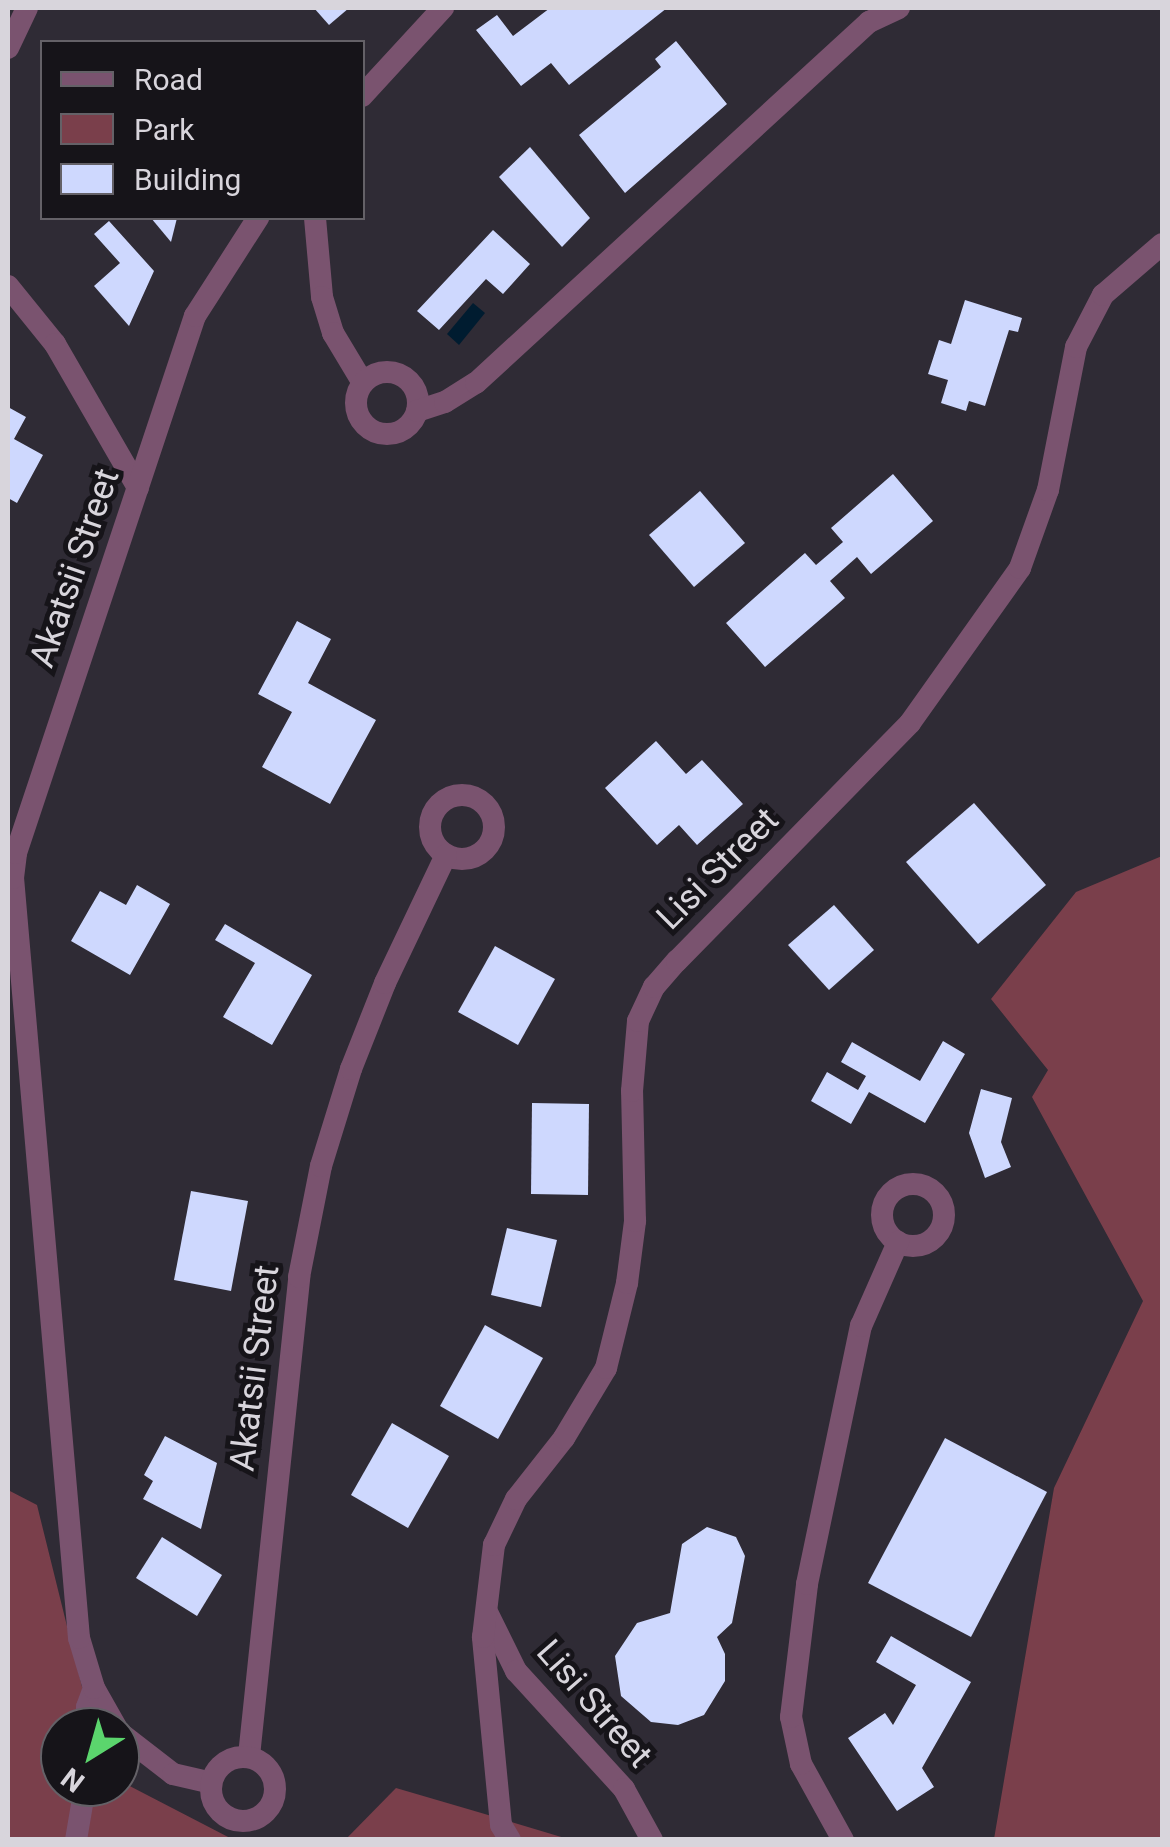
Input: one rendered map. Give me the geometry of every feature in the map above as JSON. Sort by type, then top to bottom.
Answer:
[{"type":"street","points":[[8,48],[27,8]]},
{"type":"street","points":[[365,93],[443,8]]},
{"type":"street","points":[[417,412],[445,402],[476,383],[869,22],[899,8]]},
{"type":"street","name":"Akatsii Street","points":[[105,1707],[94,1688],[79,1638],[13,878],[16,853],[195,316],[257,220]]},
{"type":"street","points":[[315,220],[322,297],[333,333],[363,383],[357,412],[377,432],[406,428],[417,412],[418,394],[402,375],[385,371],[363,383]]},
{"type":"street","name":"Lisi Street","points":[[510,1840],[501,1826],[483,1637],[494,1545],[509,1514],[606,1368],[627,1283],[635,1221],[632,1090],[638,1021],[654,988],[910,724],[1020,568],[1048,490],[1076,347],[1103,295],[1162,244]]},
{"type":"street","points":[[8,286],[55,344],[138,488]]},
{"type":"street","name":"Akatsii Street","points":[[248,1756],[299,1277],[321,1166],[378,1000],[446,855]]},
{"type":"street","points":[[843,1840],[801,1764],[791,1718],[807,1584],[861,1326],[898,1242]]},
{"type":"street","name":"Lisi Street","points":[[487,1612],[516,1671],[624,1789],[652,1840]]},
{"type":"street","points":[[87,1707],[94,1688]]},
{"type":"street","name":"Akatsii Street","points":[[140,1748],[173,1774],[211,1783]]},
{"type":"street","points":[[248,1756],[269,1768],[274,1779],[272,1803],[261,1829],[223,1814],[213,1800],[211,1783],[229,1759],[248,1756]]},
{"type":"street","points":[[76,1840],[82,1807]]},
{"type":"green space","points":[[1162,856],[1162,1839],[994,1839],[1054,1488],[1143,1301],[1032,1097],[1048,1070],[991,999],[1076,892]]},
{"type":"green space","points":[[8,1490],[37,1505],[87,1707],[40,1707],[40,1807],[140,1807],[140,1791],[232,1839],[8,1839]]},
{"type":"green space","points":[[396,1788],[478,1812],[568,1839],[345,1840]]},
{"type":"water","points":[[473,303],[485,313],[459,345],[447,334]]},
{"type":"building","points":[[314,8],[349,8],[329,25]]},
{"type":"building","points":[[550,8],[667,8],[569,85],[551,63],[521,86],[476,30],[497,15],[513,36]]},
{"type":"building","points":[[676,41],[727,104],[625,193],[579,135],[661,67],[655,59]]},
{"type":"building","points":[[530,147],[590,218],[562,247],[499,177]]},
{"type":"building","points":[[153,220],[176,220],[171,242]]},
{"type":"building","points":[[109,221],[154,271],[129,326],[94,286],[120,263],[94,234]]},
{"type":"building","points":[[493,230],[530,264],[503,294],[486,279],[439,330],[417,311]]},
{"type":"building","points":[[965,300],[1022,318],[1018,332],[1009,330],[985,406],[969,401],[966,411],[941,403],[948,380],[928,374],[939,340],[951,344]]},
{"type":"building","points":[[8,407],[26,417],[14,439],[43,455],[17,503],[8,498]]},
{"type":"building","points":[[893,474],[933,521],[871,574],[857,557],[830,581],[845,598],[765,667],[726,623],[805,553],[816,565],[843,542],[831,528]]},
{"type":"building","points":[[700,491],[745,543],[694,587],[649,535]]},
{"type":"building","points":[[297,621],[331,639],[308,683],[376,720],[330,804],[262,767],[292,712],[258,694]]},
{"type":"building","points":[[656,741],[686,774],[702,760],[743,804],[697,845],[679,825],[657,845],[605,788]]},
{"type":"building","points":[[974,803],[1046,885],[978,944],[906,862]]},
{"type":"building","points":[[137,885],[170,904],[130,975],[71,941],[100,891],[126,905]]},
{"type":"building","points":[[834,905],[874,950],[829,990],[788,945]]},
{"type":"building","points":[[225,924],[312,975],[272,1045],[223,1017],[255,963],[215,940]]},
{"type":"building","points":[[495,946],[555,979],[518,1045],[458,1012]]},
{"type":"building","points":[[943,1041],[965,1054],[925,1123],[869,1092],[851,1124],[811,1101],[827,1072],[858,1090],[866,1076],[841,1062],[852,1042],[920,1081]]},
{"type":"building","points":[[981,1089],[1012,1098],[1001,1142],[1011,1167],[985,1178],[969,1133]]},
{"type":"building","points":[[532,1103],[589,1104],[588,1195],[531,1194]]},
{"type":"building","points":[[191,1191],[248,1201],[231,1291],[174,1280]]},
{"type":"building","points":[[507,1228],[557,1240],[541,1307],[491,1295]]},
{"type":"building","points":[[485,1325],[543,1358],[498,1439],[440,1406]]},
{"type":"building","points":[[392,1423],[449,1456],[408,1528],[351,1495]]},
{"type":"building","points":[[165,1436],[217,1463],[201,1529],[143,1499],[153,1481],[144,1475]]},
{"type":"building","points":[[945,1438],[1047,1492],[971,1637],[868,1583]]},
{"type":"building","points":[[707,1527],[736,1537],[745,1556],[732,1623],[717,1637],[725,1654],[725,1681],[704,1715],[678,1725],[651,1722],[621,1696],[615,1656],[637,1623],[670,1613],[682,1544]]},
{"type":"building","points":[[162,1537],[222,1575],[197,1616],[136,1578]]},
{"type":"building","points":[[891,1636],[971,1682],[922,1768],[934,1787],[897,1811],[848,1738],[885,1713],[893,1725],[916,1685],[876,1662]]}]
